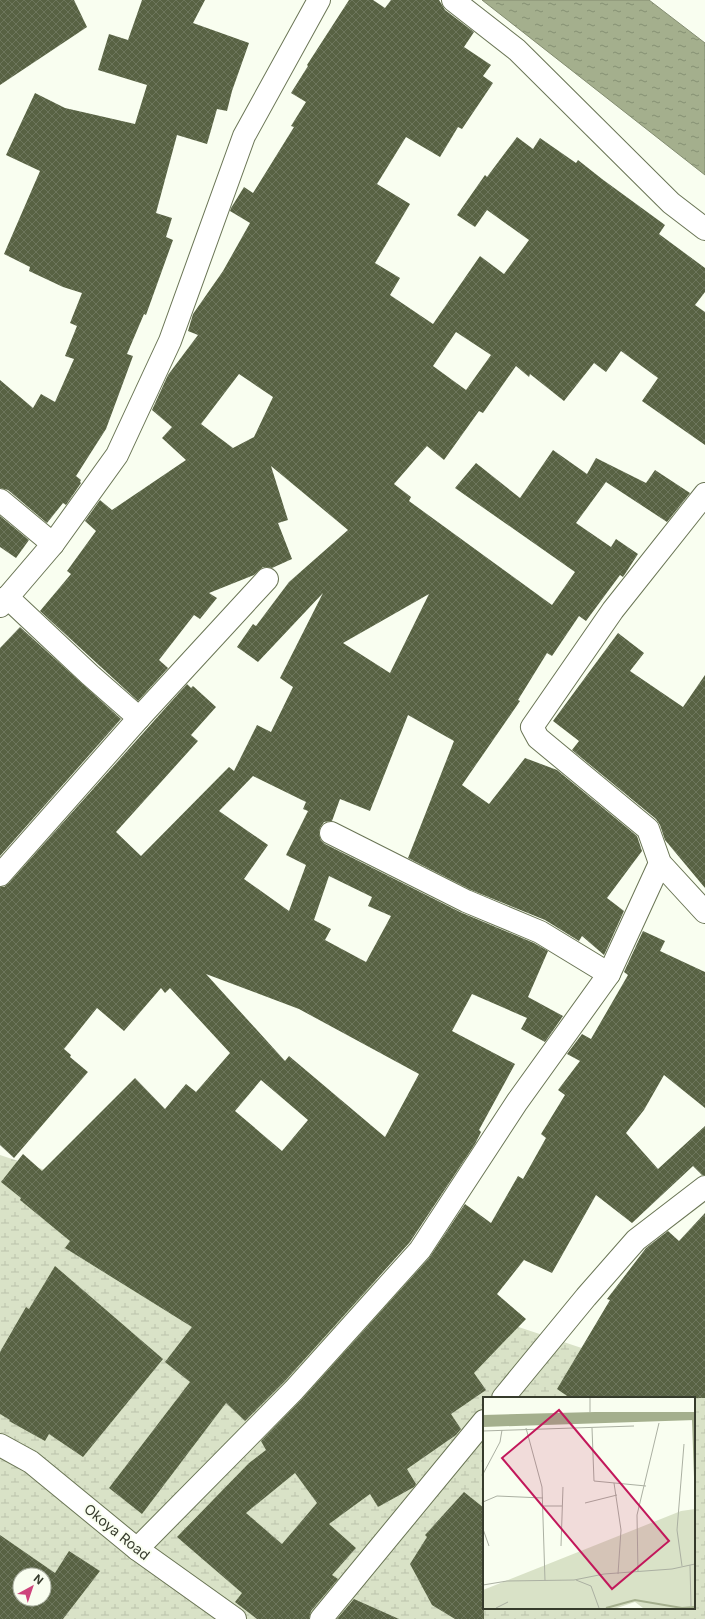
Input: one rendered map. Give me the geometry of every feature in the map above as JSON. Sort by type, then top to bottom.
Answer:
[{"type":"street","points":[[139,718],[3,602],[53,544],[117,454],[170,342],[244,136],[319,0]]},
{"type":"street","points":[[453,0],[518,50],[671,203],[705,228]]},
{"type":"street","points":[[705,494],[613,610],[532,727],[538,738],[648,829],[660,864],[705,912]]},
{"type":"street","points":[[0,500],[53,544]]},
{"type":"street","points":[[0,875],[139,718],[267,579]]},
{"type":"street","points":[[331,833],[466,901],[540,932],[609,974]]},
{"type":"street","points":[[137,1549],[294,1390],[420,1250],[517,1102],[609,974],[660,864]]},
{"type":"street","points":[[504,1397],[586,1297],[636,1240],[705,1187]]},
{"type":"street","points":[[321,1619],[483,1422]]},
{"type":"street","name":"Okoya Road","points":[[0,1445],[31,1462],[137,1549],[235,1619]]},
{"type":"green space","points":[[0,1155],[705,1389],[705,1619],[0,1619]]},
{"type":"water","points":[[482,0],[649,0],[705,43],[705,175]]},
{"type":"building","points":[[0,0],[74,0],[87,27],[0,85]]},
{"type":"building","points":[[142,0],[205,0],[193,23],[249,43],[232,91],[227,111],[217,109],[207,144],[177,135],[156,213],[172,218],[166,237],[173,240],[146,315],[144,314],[127,354],[133,356],[106,429],[76,476],[81,480],[81,483],[66,505],[63,503],[47,523],[8,490],[0,488],[0,380],[33,408],[41,394],[55,402],[74,359],[65,356],[77,326],[70,323],[82,293],[63,287],[29,271],[30,267],[4,254],[40,171],[6,155],[35,93],[65,108],[135,124],[147,85],[98,70],[109,34],[128,40]]},
{"type":"building","points":[[349,0],[373,0],[385,8],[391,0],[439,0],[445,10],[474,32],[464,47],[491,65],[483,76],[493,83],[462,129],[458,127],[440,157],[406,137],[377,184],[410,204],[375,263],[400,278],[390,295],[433,324],[480,256],[504,274],[529,240],[487,210],[475,227],[457,215],[485,175],[487,177],[517,137],[533,149],[540,138],[576,163],[578,160],[665,225],[659,234],[705,268],[705,292],[695,305],[705,312],[705,445],[642,401],[658,378],[621,351],[606,372],[594,363],[564,401],[530,374],[529,377],[516,366],[483,413],[479,411],[444,460],[427,446],[394,484],[411,497],[409,501],[552,605],[575,572],[455,488],[476,463],[520,498],[553,450],[587,474],[596,458],[646,483],[655,470],[690,493],[667,522],[606,482],[576,523],[611,547],[616,539],[638,554],[623,577],[620,575],[586,621],[579,616],[552,656],[547,653],[518,700],[520,701],[462,785],[489,804],[525,758],[557,770],[637,836],[642,851],[607,898],[624,911],[604,955],[582,936],[579,941],[545,920],[471,890],[408,858],[454,741],[408,715],[370,811],[340,799],[332,821],[324,822],[320,828],[319,834],[321,840],[325,844],[460,912],[534,943],[548,951],[528,997],[563,1016],[545,1042],[521,1029],[527,1018],[472,994],[452,1031],[515,1064],[479,1130],[481,1132],[475,1144],[410,1242],[285,1381],[245,1421],[226,1403],[142,1514],[109,1488],[190,1382],[165,1362],[192,1327],[65,1248],[70,1241],[20,1200],[21,1198],[1,1182],[23,1154],[42,1171],[135,1078],[165,1109],[186,1084],[196,1092],[230,1053],[170,988],[165,993],[161,988],[124,1031],[97,1008],[64,1049],[71,1055],[70,1057],[88,1072],[14,1158],[0,1145],[0,887],[4,887],[9,883],[187,684],[191,688],[193,686],[216,707],[191,735],[198,741],[116,832],[141,856],[229,767],[234,771],[257,725],[271,732],[293,687],[280,678],[323,593],[258,662],[237,647],[253,624],[256,626],[289,582],[348,530],[271,466],[288,520],[278,523],[292,559],[272,568],[263,567],[254,575],[209,593],[217,598],[200,619],[194,615],[159,660],[168,668],[138,701],[40,611],[71,574],[67,571],[96,531],[85,521],[100,500],[112,510],[186,460],[162,438],[172,427],[152,410],[168,375],[198,335],[188,331],[193,314],[223,271],[250,223],[230,211],[231,208],[244,187],[253,193],[294,127],[291,126],[306,102],[291,93],[308,66],[307,65]],"holes":[[[456,332],[491,355],[466,390],[433,366]],[[239,374],[273,397],[254,437],[233,448],[201,424]],[[429,594],[390,673],[343,643]],[[253,776],[306,802],[303,809],[308,811],[286,855],[306,865],[289,911],[244,879],[268,845],[219,811]],[[329,876],[372,897],[368,906],[391,916],[366,962],[325,940],[331,929],[314,920]],[[206,974],[299,1009],[419,1074],[385,1137],[289,1056],[285,1061]],[[261,1080],[308,1120],[282,1151],[235,1111]]]},
{"type":"building","points":[[0,516],[29,540],[16,558],[0,547]]},
{"type":"building","points":[[20,627],[121,719],[0,856],[0,648]]},
{"type":"building","points":[[618,633],[644,653],[630,671],[683,707],[705,675],[705,888],[665,840],[660,825],[656,819],[572,750],[579,741],[553,721]]},
{"type":"building","points":[[643,931],[665,941],[660,951],[705,972],[705,1108],[664,1075],[644,1110],[626,1133],[658,1169],[705,1126],[705,1175],[702,1175],[693,1166],[632,1223],[596,1195],[552,1273],[524,1260],[497,1294],[526,1319],[474,1373],[486,1390],[451,1414],[461,1429],[456,1435],[407,1469],[416,1484],[414,1487],[378,1507],[370,1494],[329,1524],[356,1548],[332,1575],[338,1579],[311,1611],[309,1619],[257,1619],[235,1602],[242,1593],[177,1537],[249,1463],[266,1450],[261,1441],[303,1398],[429,1258],[465,1204],[491,1223],[518,1176],[523,1179],[546,1138],[541,1134],[565,1095],[558,1090],[580,1061],[567,1054],[582,1034],[591,1039],[628,975],[624,972]],"holes":[[[295,1473],[317,1503],[282,1544],[246,1513]]]},
{"type":"building","points":[[705,1213],[705,1398],[569,1397],[557,1389],[610,1300],[607,1299],[646,1248],[668,1231],[679,1241]]},
{"type":"building","points":[[55,1266],[163,1359],[83,1457],[49,1434],[45,1441],[9,1421],[10,1420],[0,1414],[0,1352],[26,1307],[29,1309]]},
{"type":"building","points":[[464,1492],[483,1507],[484,1619],[455,1619],[432,1605],[410,1564],[427,1537],[425,1535]]},
{"type":"building","points":[[0,1535],[46,1567],[12,1567],[12,1607],[52,1607],[52,1571],[55,1573],[69,1551],[100,1571],[63,1619],[0,1619]]},
{"type":"building","points":[[354,1599],[399,1619],[337,1619]]}]
